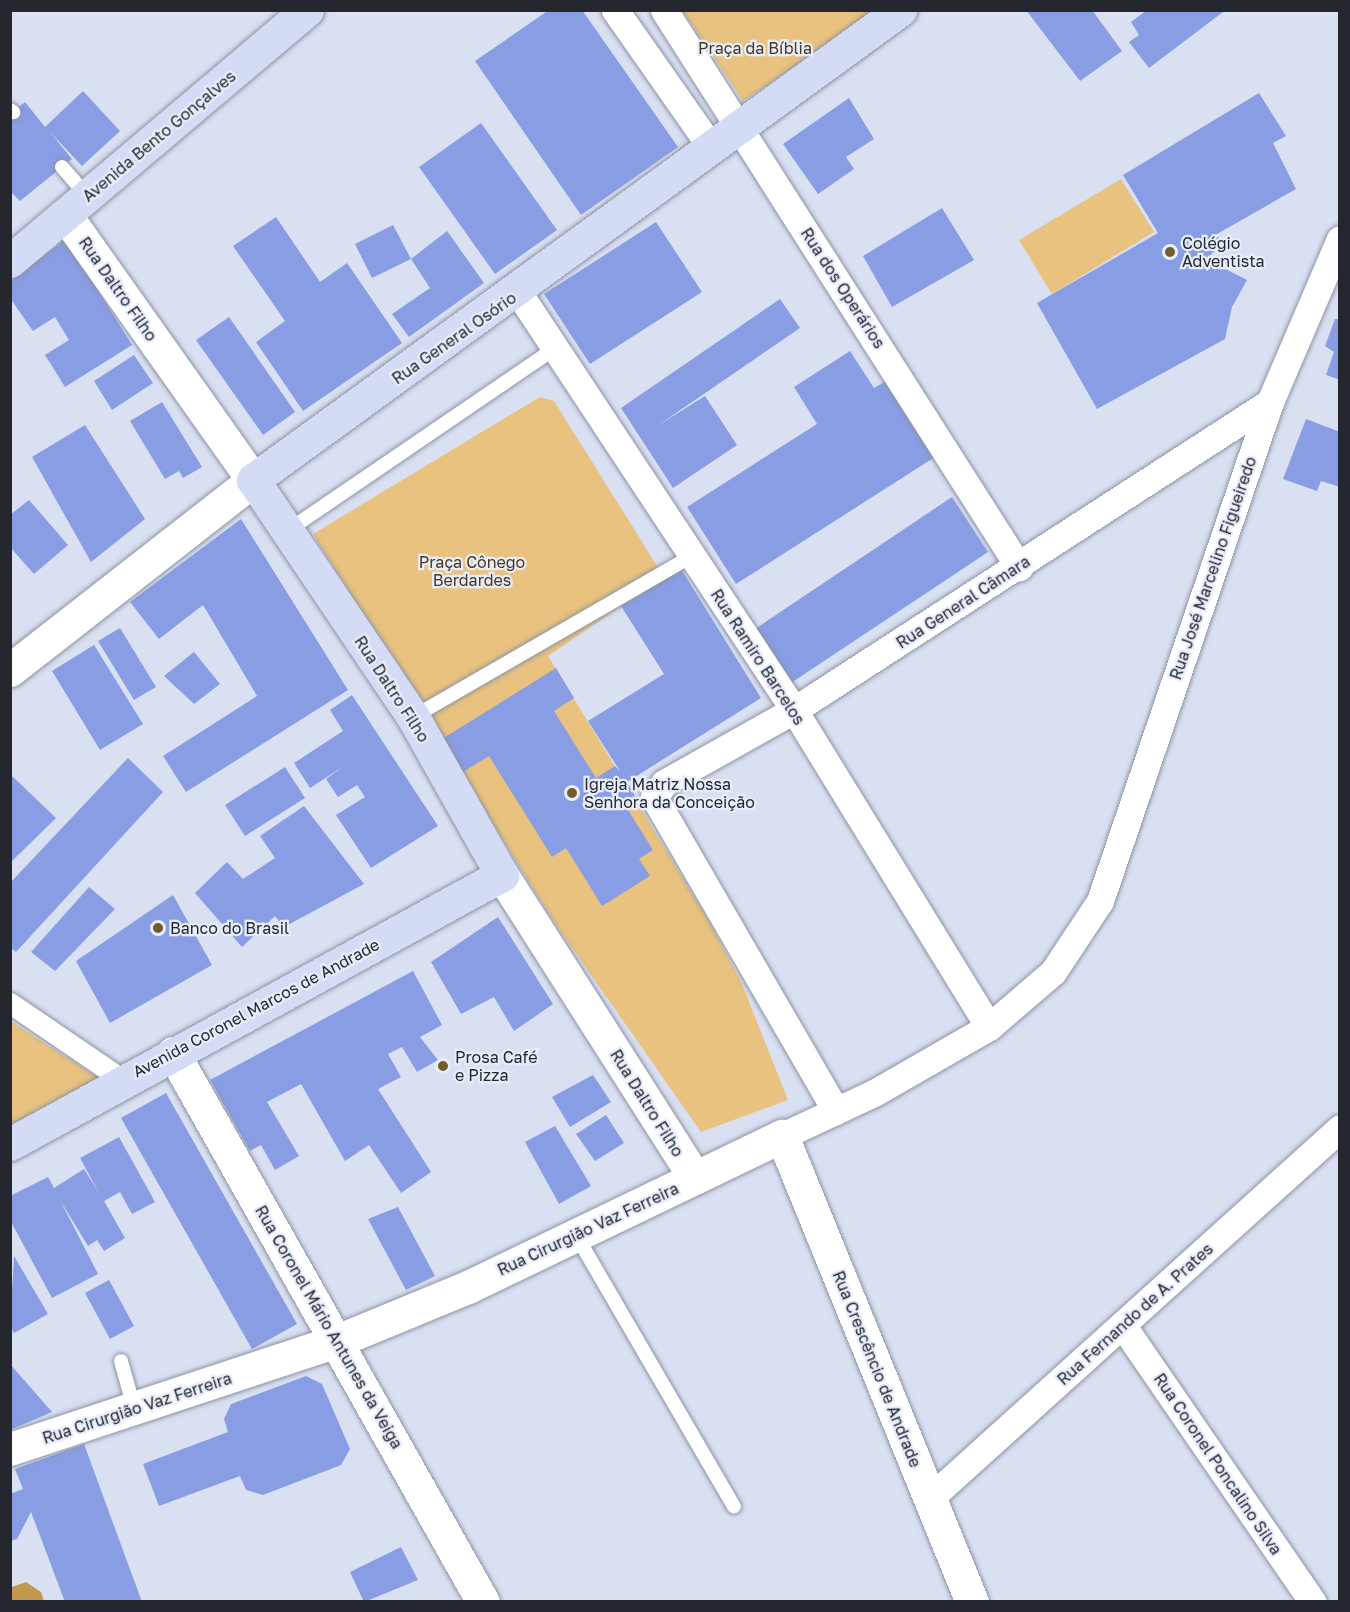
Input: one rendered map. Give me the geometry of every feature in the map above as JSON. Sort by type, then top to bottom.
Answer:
[{"type":"main road","name":"Avenida Bento Gonçalves","points":[[11,259],[77,206],[307,10]]},
{"type":"main road","name":"Rua General Osório","points":[[253,480],[518,292],[711,147],[900,10]]},
{"type":"main road","name":"Rua Daltro Filho","points":[[253,480],[413,717],[502,875]]},
{"type":"main road","name":"Avenida Coronel Marcos de Andrade","points":[[10,1144],[123,1080],[502,875]]},
{"type":"street","points":[[648,10],[620,18],[711,147]]},
{"type":"street","name":"Rua dos Operários","points":[[664,10],[1019,567]]},
{"type":"street","name":"Rua Daltro Filho","points":[[77,206],[253,480]]},
{"type":"street","name":"Rua José Marcelino Figueiredo","points":[[1100,901],[1270,402],[1340,239]]},
{"type":"street","name":"Rua Ramiro Barcelos","points":[[518,292],[794,710],[988,1027]]},
{"type":"street","name":"Rua General Câmara","points":[[836,1111],[654,797],[664,783],[794,710],[1019,567],[1270,402]]},
{"type":"street","name":"Rua General Osório","points":[[10,670],[253,480]]},
{"type":"street","name":"Rua Daltro Filho","points":[[502,875],[695,1178]]},
{"type":"street","name":"Rua Cirurgião Vaz Ferreira","points":[[10,1449],[338,1341],[576,1235],[836,1111],[988,1027],[1053,972],[1100,901]]},
{"type":"street","points":[[10,1004],[123,1080]]},
{"type":"street","name":"Rua Coronel Mário Antunes da Veiga","points":[[173,1053],[338,1341],[483,1602]]},
{"type":"street","name":"Rua Fernando de A. Prates","points":[[930,1498],[1340,1128]]},
{"type":"street","name":"Rua Crescêncio de Andrade","points":[[782,1136],[972,1602]]},
{"type":"street","name":"Rua Coronel Poncalino Silva","points":[[1123,1326],[1313,1602]]},
{"type":"lane","points":[[62,166],[77,206]]},
{"type":"lane","points":[[287,531],[555,348]]},
{"type":"lane","points":[[413,717],[692,556]]},
{"type":"lane","points":[[576,1235],[734,1506]]},
{"type":"lane","points":[[121,1361],[134,1408]]},
{"type":"green space","name":"Praça da Bíblia","points":[[683,11],[878,11],[743,101]]},
{"type":"green space","points":[[1121,179],[1154,232],[1052,294],[1019,240]]},
{"type":"green space","name":"Praça Cônego Berdardes","points":[[540,397],[554,401],[664,577],[548,656],[709,921],[742,984],[788,1100],[701,1132],[554,922],[313,534]]},
{"type":"green space","points":[[10,1021],[102,1080],[10,1132]]},
{"type":"shaded area","points":[[26,1582],[41,1592],[44,1601],[11,1601],[12,1587]]},
{"type":"building","points":[[549,10],[582,10],[678,147],[581,215],[475,61]]},
{"type":"building","points":[[1026,10],[1092,10],[1122,51],[1080,81]]},
{"type":"building","points":[[1147,10],[1222,10],[1223,12],[1149,68],[1129,42],[1139,35],[1131,22]]},
{"type":"building","points":[[83,91],[120,131],[82,166],[50,132],[72,159],[20,201],[10,191],[10,114],[25,102],[45,127]]},
{"type":"building","name":"Colégio Adventista","points":[[1259,93],[1286,136],[1273,143],[1296,189],[1217,234],[1222,244],[1206,259],[1247,280],[1232,307],[1225,339],[1097,409],[1037,303],[1158,233],[1123,175]]},
{"type":"building","points":[[849,98],[874,139],[846,157],[854,169],[818,194],[783,144]]},
{"type":"building","points":[[481,123],[557,230],[495,274],[419,167]]},
{"type":"building","points":[[942,208],[974,260],[892,307],[863,256]]},
{"type":"building","points":[[276,217],[320,282],[347,263],[402,343],[303,411],[256,342],[285,321],[233,246]]},
{"type":"building","points":[[656,222],[702,292],[590,364],[544,294]]},
{"type":"building","points":[[393,225],[411,259],[372,278],[355,244]]},
{"type":"building","points":[[447,231],[484,283],[409,337],[392,314],[430,288],[411,259]]},
{"type":"building","points":[[66,239],[132,345],[65,387],[45,355],[69,340],[55,317],[33,331],[10,298],[10,281]]},
{"type":"building","points":[[780,299],[800,328],[657,426],[705,396],[737,445],[673,488],[621,408]]},
{"type":"building","points":[[229,317],[295,412],[263,435],[196,340]]},
{"type":"building","points":[[1335,319],[1340,319],[1340,380],[1326,375],[1334,352],[1325,346]]},
{"type":"building","points":[[850,351],[874,388],[886,381],[935,457],[736,584],[687,507],[817,424],[794,387]]},
{"type":"building","points":[[134,355],[153,383],[112,410],[94,381]]},
{"type":"building","points":[[162,402],[202,467],[183,478],[179,471],[165,479],[130,421]]},
{"type":"building","points":[[1306,419],[1340,432],[1340,487],[1321,481],[1317,491],[1283,479]]},
{"type":"building","points":[[85,425],[145,519],[91,562],[32,457]]},
{"type":"building","points":[[952,497],[988,552],[791,683],[755,629]]},
{"type":"building","points":[[29,500],[68,545],[34,574],[10,547],[10,515]]},
{"type":"building","points":[[241,519],[348,690],[186,792],[163,756],[257,696],[203,605],[159,639],[130,602]]},
{"type":"building","points":[[681,569],[761,698],[627,782],[639,803],[628,810],[653,850],[639,859],[650,876],[602,906],[566,848],[552,857],[489,756],[463,772],[442,739],[556,668],[574,698],[554,711],[596,778],[615,766],[620,771],[588,721],[664,674],[621,606]]},
{"type":"building","points":[[120,628],[156,687],[134,700],[98,641]]},
{"type":"building","points":[[94,645],[143,724],[100,750],[52,671]]},
{"type":"building","points":[[194,652],[220,684],[194,704],[164,676]]},
{"type":"building","points":[[352,695],[438,826],[371,868],[336,815],[365,797],[357,785],[338,797],[326,779],[344,766],[310,788],[294,763],[343,731],[330,710]]},
{"type":"building","points":[[128,758],[163,792],[16,952],[10,947],[10,883]]},
{"type":"building","points":[[285,767],[305,798],[245,836],[225,805]]},
{"type":"building","points":[[10,774],[56,818],[10,863]]},
{"type":"building","points":[[304,806],[364,884],[284,927],[275,916],[242,947],[195,893],[227,862],[243,879],[275,858],[260,836]]},
{"type":"building","points":[[89,887],[115,909],[55,971],[31,952]]},
{"type":"building","name":"Banco do Brasil","points":[[173,895],[212,965],[110,1023],[76,961]]},
{"type":"building","points":[[498,917],[553,1004],[514,1031],[494,997],[461,1014],[431,962]]},
{"type":"building","points":[[413,971],[442,1025],[420,1037],[438,1060],[417,1072],[402,1047],[388,1054],[401,1077],[378,1089],[431,1172],[401,1193],[369,1145],[345,1161],[301,1084],[267,1102],[299,1156],[275,1170],[261,1145],[250,1151],[210,1080]]},
{"type":"building","points":[[593,1075],[611,1102],[570,1127],[552,1097]]},
{"type":"building","points":[[166,1093],[297,1324],[252,1349],[121,1118]]},
{"type":"building","points":[[606,1115],[624,1143],[595,1161],[576,1134]]},
{"type":"building","points":[[555,1126],[591,1186],[559,1204],[525,1142]]},
{"type":"building","points":[[119,1137],[155,1202],[132,1214],[120,1192],[104,1201],[125,1238],[104,1251],[97,1240],[88,1246],[60,1200],[98,1274],[52,1298],[10,1220],[10,1196],[48,1177],[54,1188],[84,1169],[99,1193],[80,1158]]},
{"type":"building","points":[[398,1207],[435,1276],[406,1290],[368,1219]]},
{"type":"building","points":[[14,1256],[48,1314],[14,1333],[10,1326]]},
{"type":"building","points":[[109,1280],[134,1326],[110,1339],[85,1293]]},
{"type":"building","points":[[10,1364],[52,1412],[10,1430]]},
{"type":"building","points":[[306,1376],[322,1384],[350,1449],[341,1465],[263,1495],[246,1490],[240,1476],[159,1506],[143,1464],[228,1432],[224,1419],[231,1404]]},
{"type":"building","points":[[84,1444],[142,1602],[65,1602],[31,1512],[17,1539],[10,1541],[10,1494],[23,1489],[15,1469]]},
{"type":"building","points":[[401,1547],[418,1580],[364,1602],[350,1572]]},
{"type":"place","name":"Colégio Adventista","points":[[1170,252]]},
{"type":"place","name":"Igreja Matriz Nossa Senhora da Conceição","points":[[572,793]]},
{"type":"place","name":"Banco do Brasil","points":[[158,928]]},
{"type":"place","name":"Prosa Café e Pizza","points":[[443,1066]]}]
